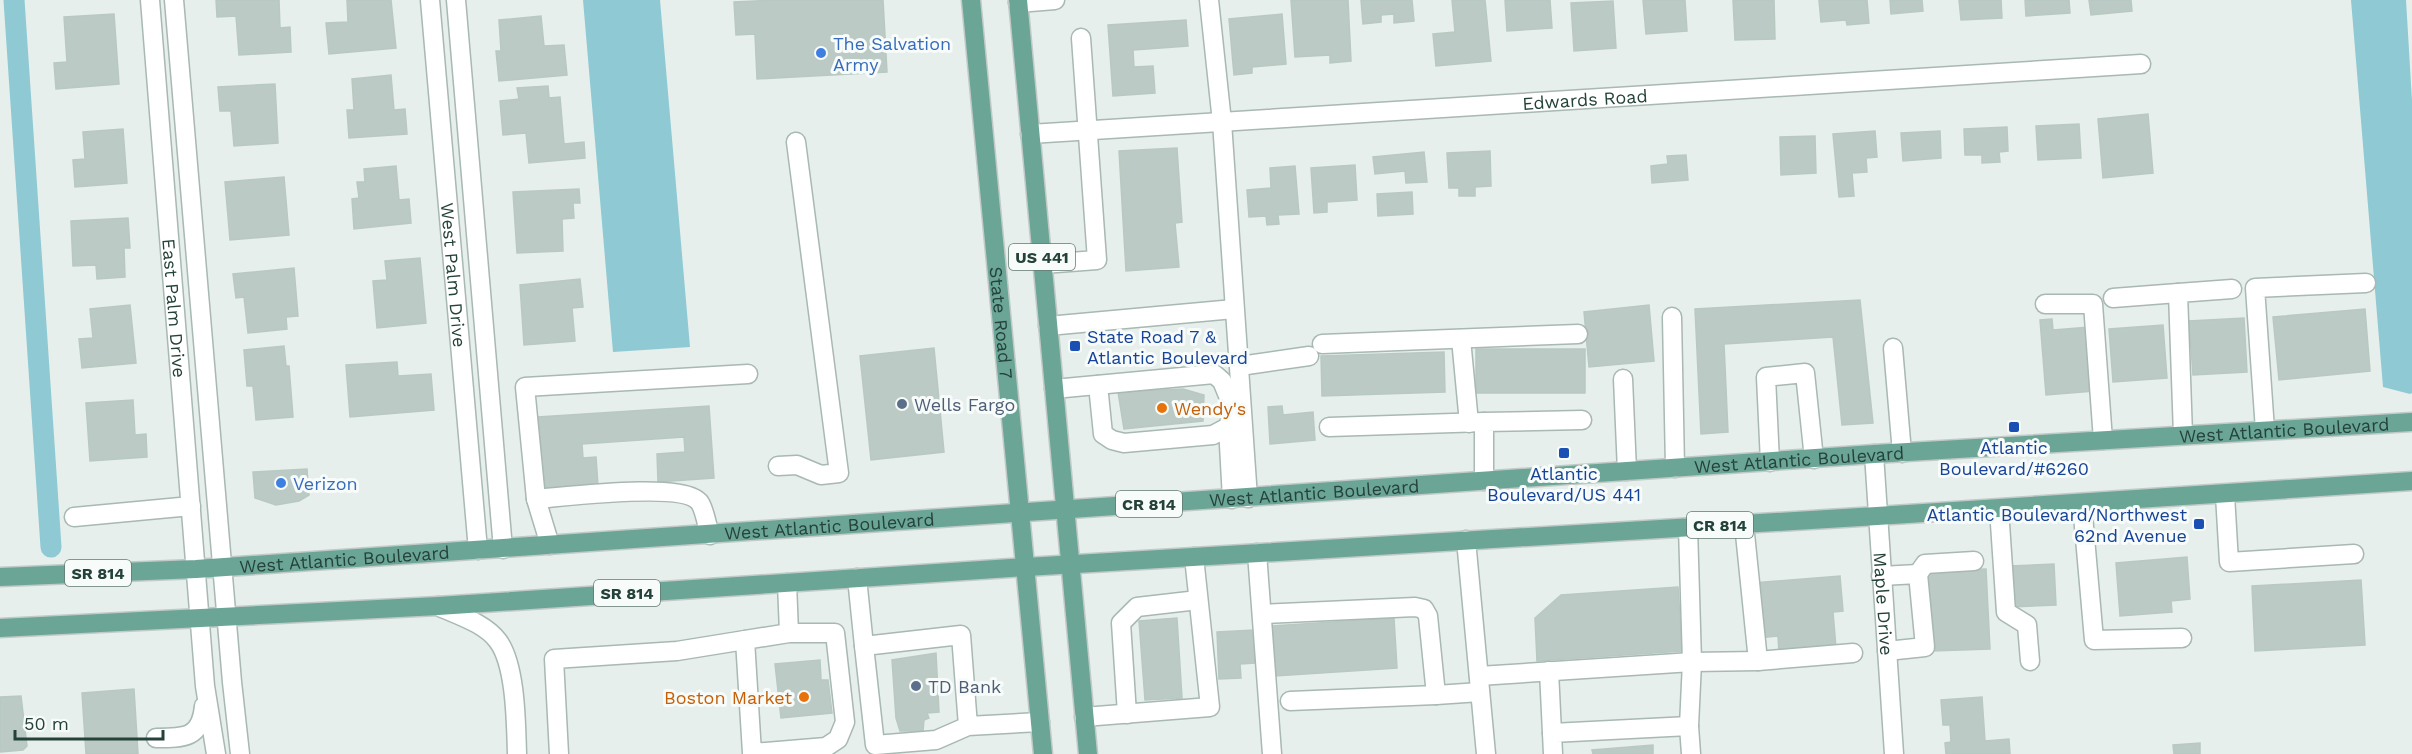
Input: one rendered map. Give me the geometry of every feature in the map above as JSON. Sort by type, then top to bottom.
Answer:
[{"type":"main road","name":"State Road 7","points":[[971,0],[1043,754]]},
{"type":"main road","name":"US 441","points":[[1018,2],[1088,754]]},
{"type":"main road","name":"West Atlantic Boulevard","points":[[0,577],[196,569],[1874,454],[2412,422]]},
{"type":"main road","name":"CR 814","points":[[1070,565],[2082,504],[2412,481]]},
{"type":"main road","name":"SR 814","points":[[0,628],[200,616],[438,606],[1070,565]]},
{"type":"street","name":"East Palm Drive","points":[[150,0],[205,686]]},
{"type":"street","name":"East Palm Drive","points":[[174,0],[240,754]]},
{"type":"street","name":"West Palm Drive","points":[[430,0],[478,550]]},
{"type":"street","name":"West Palm Drive","points":[[456,0],[503,549]]},
{"type":"street","points":[[1018,2],[1055,0]]},
{"type":"street","points":[[1209,0],[1222,122],[1240,366],[1240,498]]},
{"type":"street","points":[[1042,264],[1097,260],[1081,38]]},
{"type":"street","name":"Edwards Road","points":[[1030,134],[2141,64]]},
{"type":"street","points":[[438,88],[463,86]]},
{"type":"street","points":[[778,466],[797,465],[821,475],[839,473],[796,142]]},
{"type":"street","points":[[164,173],[189,171]]},
{"type":"street","points":[[2265,430],[2255,288],[2366,283]]},
{"type":"street","points":[[2113,298],[2232,289]]},
{"type":"street","points":[[2178,293],[2183,435]]},
{"type":"street","points":[[2045,304],[2093,304],[2103,440]]},
{"type":"street","points":[[1048,326],[1234,309]]},
{"type":"street","points":[[1672,317],[1675,468]]},
{"type":"street","points":[[1240,366],[1316,350],[1461,339],[1578,334]]},
{"type":"street","points":[[1461,339],[1477,423],[1484,481]]},
{"type":"street","points":[[1893,348],[1902,453]]},
{"type":"street","points":[[1770,462],[1766,377],[1805,373],[1814,459]]},
{"type":"street","points":[[550,545],[536,499],[525,387],[748,374]]},
{"type":"street","points":[[1054,389],[1214,374],[1222,381],[1229,398],[1232,415],[1228,427],[1240,498]]},
{"type":"street","points":[[1623,379],[1627,471]]},
{"type":"street","points":[[1098,386],[1103,434],[1112,440],[1124,442],[1213,435],[1228,427]]},
{"type":"street","points":[[1329,426],[1582,420]]},
{"type":"street","points":[[469,437],[495,436]]},
{"type":"street","name":"Maple Drive","points":[[1874,454],[1894,754]]},
{"type":"street","points":[[188,477],[214,456]]},
{"type":"street","points":[[536,499],[659,491],[686,494],[700,503],[710,534]]},
{"type":"street","points":[[2225,495],[2229,562],[2354,554]]},
{"type":"street","points":[[2082,504],[2094,640],[2182,638]]},
{"type":"street","points":[[74,517],[190,506]]},
{"type":"street","points":[[1999,509],[2006,612],[2027,625],[2030,661]]},
{"type":"street","points":[[1744,524],[1758,661]]},
{"type":"street","points":[[1688,527],[1692,662],[1689,726],[1691,754]]},
{"type":"street","points":[[1466,540],[1486,754]]},
{"type":"street","points":[[1257,553],[1272,754]]},
{"type":"street","points":[[1084,717],[1210,707],[1194,557]]},
{"type":"street","points":[[1887,651],[1925,647],[1918,574],[1925,564],[1974,561]]},
{"type":"street","points":[[1881,576],[1918,574]]},
{"type":"street","points":[[857,578],[875,744],[936,740],[968,726],[1040,722]]},
{"type":"street","points":[[787,583],[789,633]]},
{"type":"street","points":[[1127,714],[1121,623],[1137,607],[1198,600]]},
{"type":"street","points":[[438,606],[479,625],[498,640],[510,671],[518,754]]},
{"type":"street","points":[[1262,614],[1416,607],[1424,609],[1428,616],[1436,695]]},
{"type":"street","points":[[559,754],[554,659],[677,651],[745,640],[789,633],[835,633],[845,722],[838,739],[826,747],[752,753],[745,640]]},
{"type":"street","points":[[864,646],[961,635],[968,726]]},
{"type":"street","points":[[1290,701],[1436,695],[1479,684],[1549,671],[1692,662],[1758,661],[1853,653]]},
{"type":"street","points":[[1549,671],[1553,754]]},
{"type":"street","points":[[156,738],[178,737],[196,730],[202,723],[205,686]]},
{"type":"street","points":[[205,686],[216,754]]},
{"type":"street","points":[[1552,733],[1689,726]]},
{"type":"water","points":[[583,0],[660,0],[690,347],[613,352]]},
{"type":"water","points":[[2351,0],[2406,0],[2412,101],[2412,393],[2410,394],[2383,387]]},
{"type":"building","points":[[216,0],[279,0],[280,28],[290,27],[291,52],[239,55],[236,16],[217,17]]},
{"type":"building","points":[[347,0],[391,0],[396,48],[329,54],[326,23],[348,22]]},
{"type":"building","name":"The Salvation Army","points":[[883,0],[887,72],[757,79],[755,34],[736,35],[734,2]]},
{"type":"building","points":[[1291,0],[1348,0],[1351,61],[1330,63],[1330,55],[1295,57]]},
{"type":"building","points":[[1361,0],[1412,0],[1414,21],[1394,23],[1394,14],[1381,15],[1381,22],[1363,24]]},
{"type":"building","points":[[1452,0],[1485,0],[1491,61],[1436,66],[1433,34],[1455,32]]},
{"type":"building","points":[[1505,0],[1550,0],[1552,28],[1507,31]]},
{"type":"building","points":[[1643,0],[1685,0],[1687,31],[1646,34]]},
{"type":"building","points":[[1733,0],[1774,0],[1775,39],[1735,40]]},
{"type":"building","points":[[1819,0],[1867,0],[1869,23],[1847,25],[1846,20],[1821,22]]},
{"type":"building","points":[[1890,0],[1922,0],[1923,11],[1891,14]]},
{"type":"building","points":[[1959,0],[2001,0],[2002,18],[1961,20]]},
{"type":"building","points":[[2025,0],[2069,0],[2070,13],[2026,16]]},
{"type":"building","points":[[2089,0],[2131,0],[2132,11],[2091,15]]},
{"type":"building","points":[[1613,1],[1616,48],[1574,51],[1571,3]]},
{"type":"building","points":[[114,14],[119,84],[56,89],[54,63],[67,62],[64,17]]},
{"type":"building","points":[[1282,14],[1286,64],[1252,67],[1252,73],[1234,75],[1229,19]]},
{"type":"building","points":[[541,16],[544,46],[564,45],[567,75],[499,81],[496,51],[501,51],[499,20]]},
{"type":"building","points":[[1186,20],[1188,46],[1133,50],[1134,67],[1153,66],[1155,93],[1113,96],[1108,25]]},
{"type":"building","points":[[391,75],[394,110],[405,109],[407,134],[349,138],[347,110],[354,110],[352,79]]},
{"type":"building","points":[[275,84],[278,143],[234,146],[231,111],[220,111],[218,87]]},
{"type":"building","points":[[548,86],[549,98],[560,97],[564,144],[584,142],[585,158],[529,163],[526,133],[503,135],[500,101],[519,99],[517,88]]},
{"type":"building","points":[[2148,114],[2153,173],[2103,178],[2098,119]]},
{"type":"building","points":[[2079,124],[2081,158],[2038,160],[2036,126]]},
{"type":"building","points":[[2007,127],[2008,151],[1999,152],[2000,162],[1982,163],[1982,155],[1965,155],[1964,129]]},
{"type":"building","points":[[123,129],[127,183],[75,187],[73,160],[85,159],[83,132]]},
{"type":"building","points":[[1875,131],[1877,157],[1866,158],[1867,172],[1852,173],[1854,196],[1839,197],[1833,134]]},
{"type":"building","points":[[1940,131],[1941,158],[1903,161],[1901,133]]},
{"type":"building","points":[[1815,136],[1816,173],[1781,175],[1780,137]]},
{"type":"building","points":[[1177,148],[1182,222],[1175,223],[1179,267],[1126,271],[1119,151]]},
{"type":"building","points":[[1490,151],[1491,186],[1475,187],[1475,196],[1459,196],[1459,188],[1449,188],[1447,153]]},
{"type":"building","points":[[1424,152],[1427,182],[1406,183],[1405,171],[1375,174],[1373,157]]},
{"type":"building","points":[[1686,155],[1688,180],[1652,183],[1651,166],[1668,164],[1667,156]]},
{"type":"building","points":[[1355,165],[1357,200],[1327,202],[1327,212],[1314,213],[1311,168]]},
{"type":"building","points":[[396,166],[399,200],[409,199],[411,223],[354,229],[352,199],[359,198],[357,182],[365,182],[364,169]]},
{"type":"building","points":[[1295,166],[1299,214],[1278,215],[1279,224],[1267,225],[1266,216],[1249,217],[1247,190],[1271,188],[1270,168]]},
{"type":"building","points":[[284,177],[289,235],[230,240],[225,182]]},
{"type":"building","points":[[579,189],[580,203],[573,203],[574,218],[562,219],[563,251],[517,253],[513,192]]},
{"type":"building","points":[[1412,192],[1413,214],[1378,216],[1377,194]]},
{"type":"building","points":[[128,218],[130,248],[124,248],[125,277],[97,279],[96,265],[73,266],[71,221]]},
{"type":"building","points":[[420,258],[426,323],[377,328],[373,281],[387,280],[385,261]]},
{"type":"building","points":[[294,268],[298,316],[286,317],[287,329],[248,333],[244,297],[236,298],[233,274]]},
{"type":"building","points":[[580,279],[583,307],[572,308],[575,341],[524,345],[520,285]]},
{"type":"building","points":[[1860,300],[1873,423],[1842,425],[1833,337],[1724,344],[1728,432],[1701,434],[1695,309]]},
{"type":"building","points":[[130,305],[136,363],[82,368],[79,339],[93,338],[90,309]]},
{"type":"building","points":[[1649,305],[1654,361],[1589,367],[1584,312]]},
{"type":"building","points":[[2365,309],[2370,371],[2279,380],[2273,317]]},
{"type":"building","points":[[2244,318],[2247,372],[2193,375],[2189,321]]},
{"type":"building","points":[[2052,319],[2053,330],[2089,327],[2094,391],[2046,395],[2040,320]]},
{"type":"building","points":[[2163,325],[2167,378],[2113,382],[2109,329]]},
{"type":"building","points":[[284,346],[286,366],[289,366],[293,417],[256,420],[253,386],[247,386],[244,350]]},
{"type":"building","name":"Wells Fargo","points":[[934,348],[944,452],[871,460],[860,356]]},
{"type":"building","points":[[1476,349],[1585,349],[1585,393],[1476,393]]},
{"type":"building","points":[[1444,352],[1445,392],[1322,396],[1321,356]]},
{"type":"building","points":[[397,362],[398,376],[431,374],[434,410],[350,417],[346,365]]},
{"type":"building","name":"Wendy's","points":[[1183,389],[1204,395],[1203,421],[1124,429],[1118,392]]},
{"type":"building","points":[[133,400],[135,435],[146,434],[147,457],[90,461],[86,403]]},
{"type":"building","points":[[709,406],[714,478],[658,482],[657,454],[685,452],[684,437],[582,444],[583,458],[596,457],[598,486],[543,489],[538,417]]},
{"type":"building","points":[[1282,406],[1283,415],[1313,412],[1315,440],[1270,444],[1268,407]]},
{"type":"building","name":"Verizon","points":[[307,469],[309,495],[299,501],[276,505],[255,498],[253,472]]},
{"type":"building","points":[[2187,557],[2190,599],[2171,601],[2172,612],[2120,616],[2116,563]]},
{"type":"building","points":[[2054,564],[2056,605],[2012,607],[2010,566]]},
{"type":"building","points":[[1986,569],[1990,649],[1932,651],[1928,571]]},
{"type":"building","points":[[1840,576],[1843,611],[1833,612],[1836,648],[1779,653],[1778,636],[1758,638],[1753,583]]},
{"type":"building","points":[[2361,580],[2365,645],[2255,651],[2252,586]]},
{"type":"building","points":[[1678,587],[1682,651],[1537,661],[1535,618],[1561,595]]},
{"type":"building","points":[[1177,618],[1182,698],[1145,700],[1139,621]]},
{"type":"building","points":[[1394,618],[1397,668],[1275,676],[1272,626]]},
{"type":"building","points":[[1254,630],[1255,663],[1240,664],[1241,678],[1219,679],[1217,632]]},
{"type":"building","name":"TD Bank","points":[[936,653],[939,712],[927,713],[929,718],[924,720],[923,731],[900,731],[896,718],[892,660]]},
{"type":"building","name":"Boston Market","points":[[820,660],[821,680],[828,680],[832,713],[781,718],[775,664]]},
{"type":"building","points":[[134,689],[138,754],[86,754],[82,693]]},
{"type":"building","points":[[21,696],[27,746],[23,750],[0,752],[0,697]]},
{"type":"building","points":[[1982,697],[1985,741],[2009,739],[2010,754],[1946,754],[1945,743],[1951,742],[1950,725],[1943,725],[1941,700]]},
{"type":"building","points":[[2200,743],[2200,754],[2174,754],[2173,745]]},
{"type":"building","points":[[1653,745],[1653,754],[1593,754],[1592,750]]},
{"type":"waterway","points":[[14,0],[51,547]]},
{"type":"place","name":"The Salvation Army","points":[[821,53]]},
{"type":"place","name":"State Road 7 & Atlantic Boulevard","points":[[1075,346]]},
{"type":"place","name":"Wells Fargo","points":[[902,404]]},
{"type":"place","name":"Wendy's","points":[[1162,408]]},
{"type":"place","name":"Atlantic Boulevard/#6260","points":[[2014,427]]},
{"type":"place","name":"Atlantic Boulevard/US 441","points":[[1564,453]]},
{"type":"place","name":"Verizon","points":[[281,483]]},
{"type":"place","name":"Atlantic Boulevard/Northwest 62nd Avenue","points":[[2199,524]]},
{"type":"place","name":"TD Bank","points":[[916,686]]},
{"type":"place","name":"Boston Market","points":[[804,697]]}]
